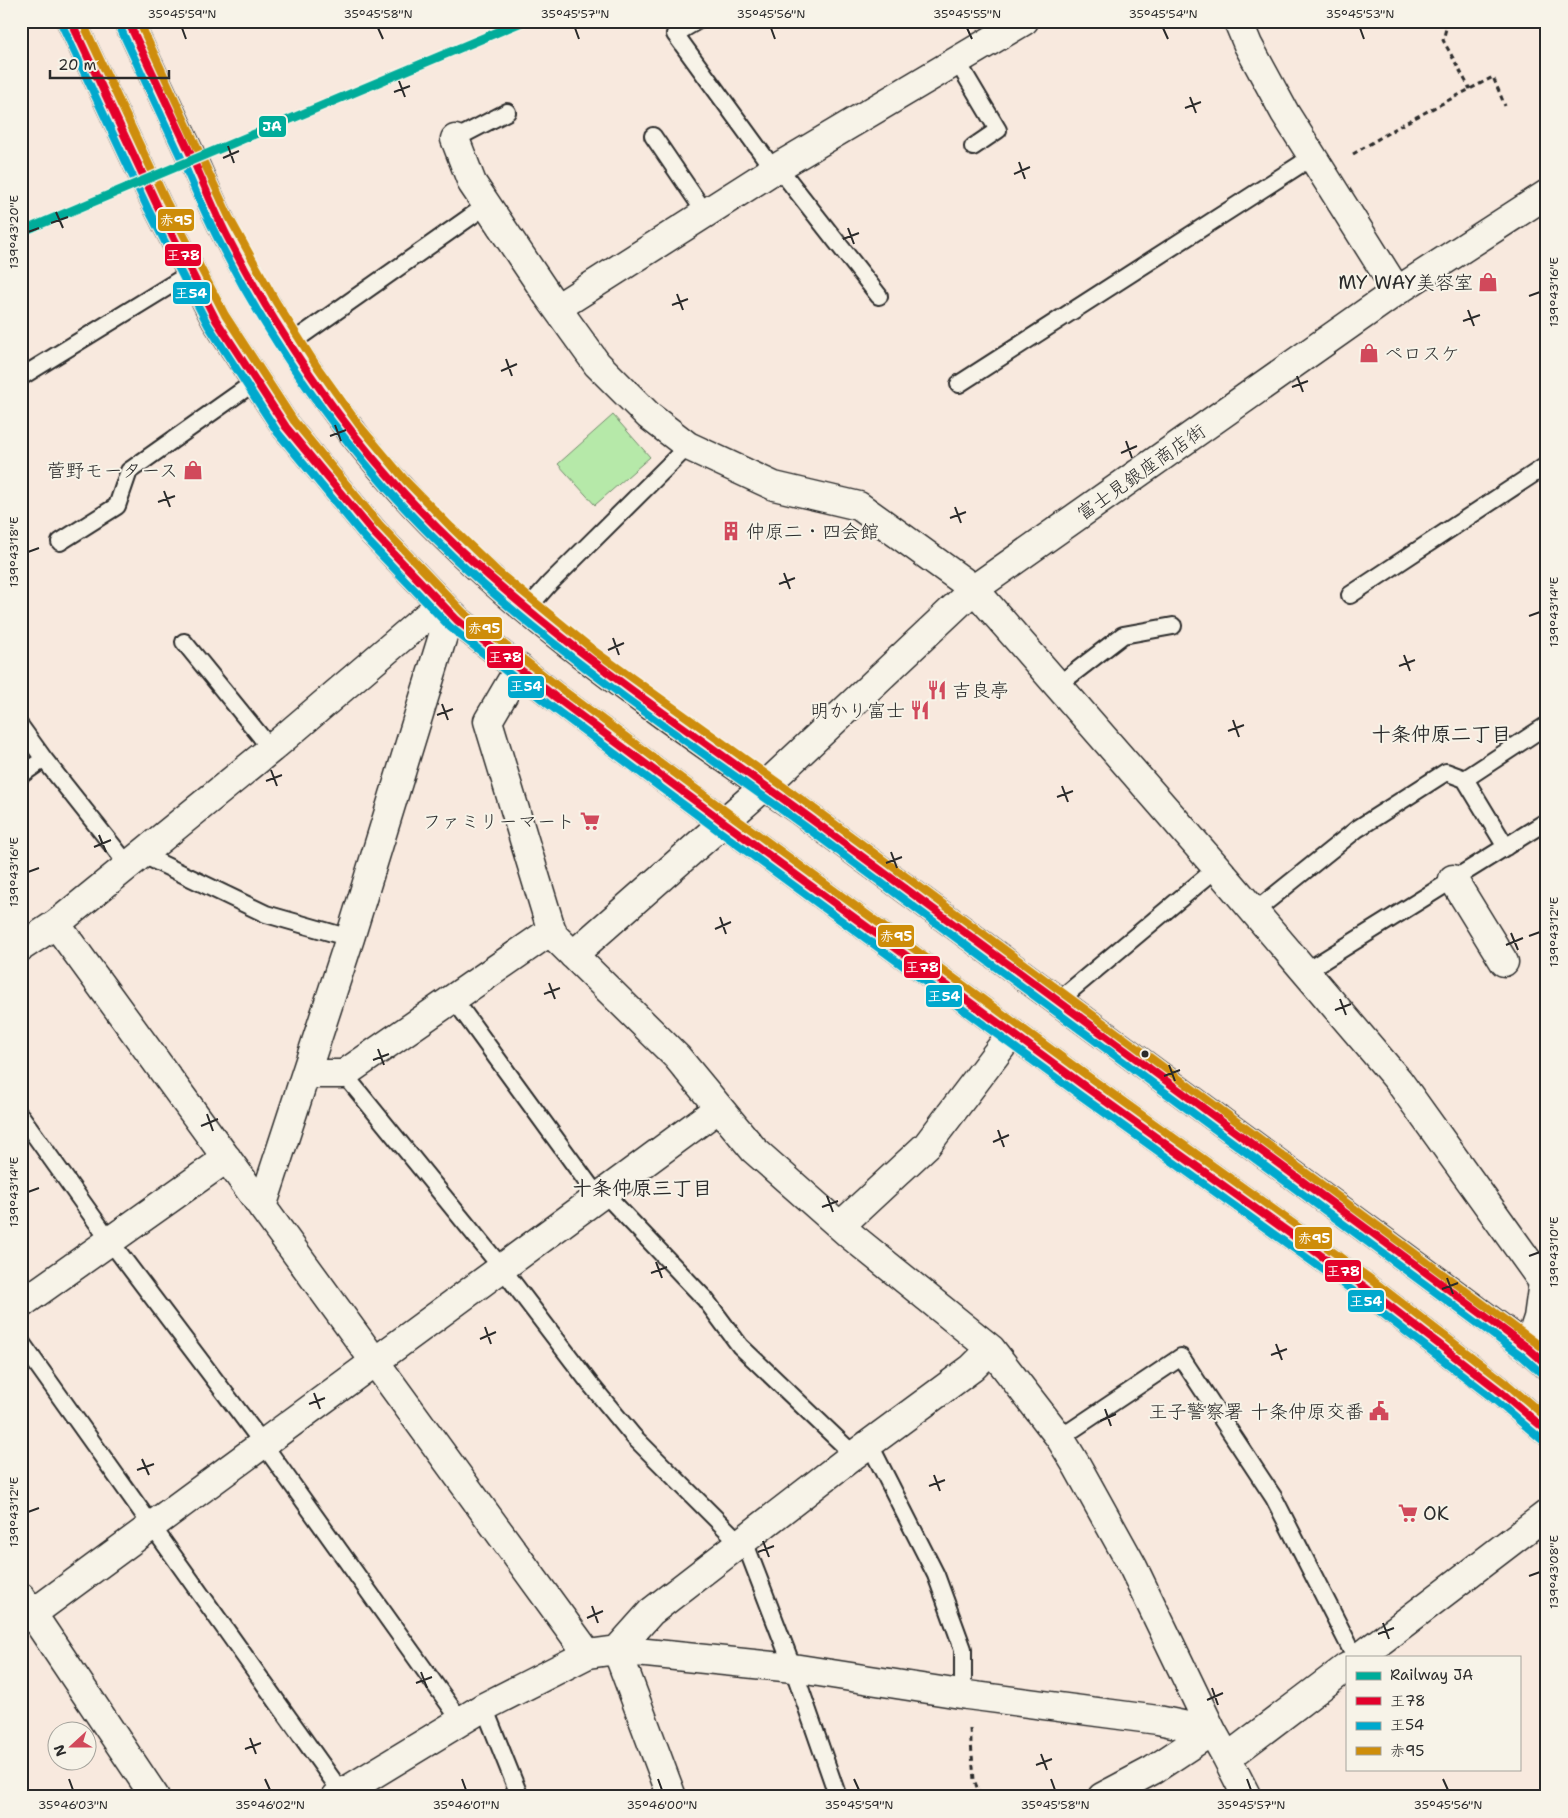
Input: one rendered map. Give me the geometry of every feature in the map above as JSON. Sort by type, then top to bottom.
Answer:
[{"type":"main road","points":[[71,21],[157,205],[216,320],[286,427],[373,532],[446,608],[519,668],[725,823],[1362,1285],[1501,1392],[1547,1431]]},
{"type":"main road","points":[[128,21],[230,242],[291,343],[334,407],[398,487],[471,562],[572,647],[680,728],[765,786],[1538,1357]]},
{"type":"street","points":[[557,308],[776,169],[1024,21]]},
{"type":"street","points":[[1238,21],[1248,45],[1285,113],[1397,292]]},
{"type":"street","points":[[454,140],[472,183],[557,308],[597,364],[649,416],[688,446],[774,486],[859,506],[974,589],[1218,868],[1398,1080],[1545,1280],[1538,1318],[1538,1357]]},
{"type":"street","name":"富士見銀座商店街","points":[[573,955],[725,823],[974,589],[1397,292],[1547,194]]},
{"type":"street","points":[[22,946],[56,924],[446,608]]},
{"type":"street","points":[[262,1207],[350,938],[446,608]]},
{"type":"street","points":[[519,668],[488,721],[553,935],[677,1057],[754,1150],[840,1226],[991,1349],[1060,1438],[1133,1566],[1212,1731],[1247,1797]]},
{"type":"street","points":[[1453,879],[1504,962]]},
{"type":"street","points":[[56,924],[588,1654]]},
{"type":"street","points":[[306,1074],[344,1074],[552,930]]},
{"type":"street","points":[[840,1226],[927,1145],[1012,1033]]},
{"type":"street","points":[[155,1797],[27,1605],[152,1526],[719,1108]]},
{"type":"street","points":[[21,1304],[227,1158]]},
{"type":"street","points":[[617,1650],[651,1612],[862,1449],[972,1368],[991,1349]]},
{"type":"street","points":[[1361,1656],[1547,1514]]},
{"type":"street","points":[[617,1650],[672,1797]]},
{"type":"street","points":[[339,1795],[484,1707],[588,1654],[617,1650],[793,1668],[965,1695],[1158,1720],[1212,1731]]},
{"type":"street","points":[[1227,1758],[1346,1668]]},
{"type":"street","points":[[1102,1797],[1153,1770],[1212,1731]]},
{"type":"lane","points":[[697,21],[675,34],[776,169],[879,296]]},
{"type":"lane","points":[[957,61],[998,130],[973,147]]},
{"type":"lane","points":[[454,140],[507,112]]},
{"type":"lane","points":[[653,136],[706,214]]},
{"type":"lane","points":[[959,384],[1317,165]]},
{"type":"lane","points":[[291,343],[487,205]]},
{"type":"lane","points":[[21,377],[192,272]]},
{"type":"lane","points":[[60,542],[117,506],[129,471],[256,381]]},
{"type":"lane","points":[[527,609],[549,584],[688,446]]},
{"type":"lane","points":[[1350,595],[1547,465]]},
{"type":"lane","points":[[1058,685],[1123,636],[1173,626]]},
{"type":"lane","points":[[184,642],[272,749]]},
{"type":"lane","points":[[1465,779],[1547,726]]},
{"type":"lane","points":[[21,727],[44,759],[135,860],[266,914],[350,938]]},
{"type":"lane","points":[[21,775],[44,759]]},
{"type":"lane","points":[[1255,911],[1357,828],[1446,772],[1465,779],[1506,847]]},
{"type":"lane","points":[[1305,972],[1547,821]]},
{"type":"lane","points":[[1058,1002],[1218,868]]},
{"type":"lane","points":[[453,998],[601,1195],[705,1299],[740,1346],[862,1449],[936,1575],[963,1649],[965,1695]]},
{"type":"lane","points":[[344,1074],[501,1267],[591,1385],[634,1437],[748,1551],[793,1668],[838,1797]]},
{"type":"lane","points":[[21,1116],[110,1241],[264,1445],[461,1721]]},
{"type":"lane","points":[[21,1342],[152,1526],[339,1795]]},
{"type":"lane","points":[[1060,1438],[1181,1357],[1274,1498],[1354,1656]]},
{"type":"lane","points":[[484,1707],[520,1797]]},
{"type":"path","points":[[1448,21],[1443,40],[1470,89]]},
{"type":"path","points":[[1317,165],[1403,124],[1493,77],[1505,106]]},
{"type":"path","points":[[965,1695],[974,1780],[981,1797]]},
{"type":"green space","points":[[613,415],[650,457],[595,505],[558,464]]},
{"type":"rail line","name":"JA","points":[[21,232],[524,21]]},
{"type":"transit line","name":"王78","points":[[71,21],[157,205],[216,320],[286,427],[373,532],[457,620],[554,696],[725,823],[1083,1085],[1362,1285],[1501,1392],[1547,1431]]},
{"type":"transit line","name":"赤95","points":[[82,21],[166,201],[225,315],[294,421],[380,525],[464,613],[560,688],[731,815],[1089,1077],[1368,1277],[1507,1384],[1547,1418]]},
{"type":"transit line","name":"王78","points":[[128,21],[227,236],[276,323],[332,406],[373,458],[422,512],[474,563],[529,611],[586,656],[1175,1087],[1528,1348],[1547,1365]]},
{"type":"transit line","name":"赤95","points":[[139,21],[229,217],[276,302],[316,365],[359,425],[406,481],[497,571],[596,652],[805,802],[1547,1351]]},
{"type":"transit line","name":"王54","points":[[62,25],[148,209],[208,325],[278,433],[365,538],[450,627],[548,704],[719,831],[1077,1093],[1356,1293],[1495,1400],[1541,1439]]},
{"type":"transit line","name":"王54","points":[[119,25],[214,231],[268,328],[304,384],[365,463],[414,518],[466,569],[521,617],[578,662],[814,833],[1522,1356],[1540,1372]]},
{"type":"place","name":"MY WAY美容室","points":[[1488,282]]},
{"type":"place","name":"ペロスケ","points":[[1369,353]]},
{"type":"place","name":"菅野モータース","points":[[193,470]]},
{"type":"place","name":"仲原二・四会館","points":[[731,531]]},
{"type":"place","name":"吉良亭","points":[[937,690]]},
{"type":"place","name":"明かり富士","points":[[920,710]]},
{"type":"place","name":"ファミリーマート","points":[[590,821]]},
{"type":"place","name":"王子警察署 十条仲原交番","points":[[1379,1411]]},
{"type":"place","name":"OK","points":[[1408,1513]]},
{"type":"district","name":"十条仲原二丁目","points":[[1441,734]]},
{"type":"district","name":"十条仲原三丁目","points":[[642,1188]]}]
